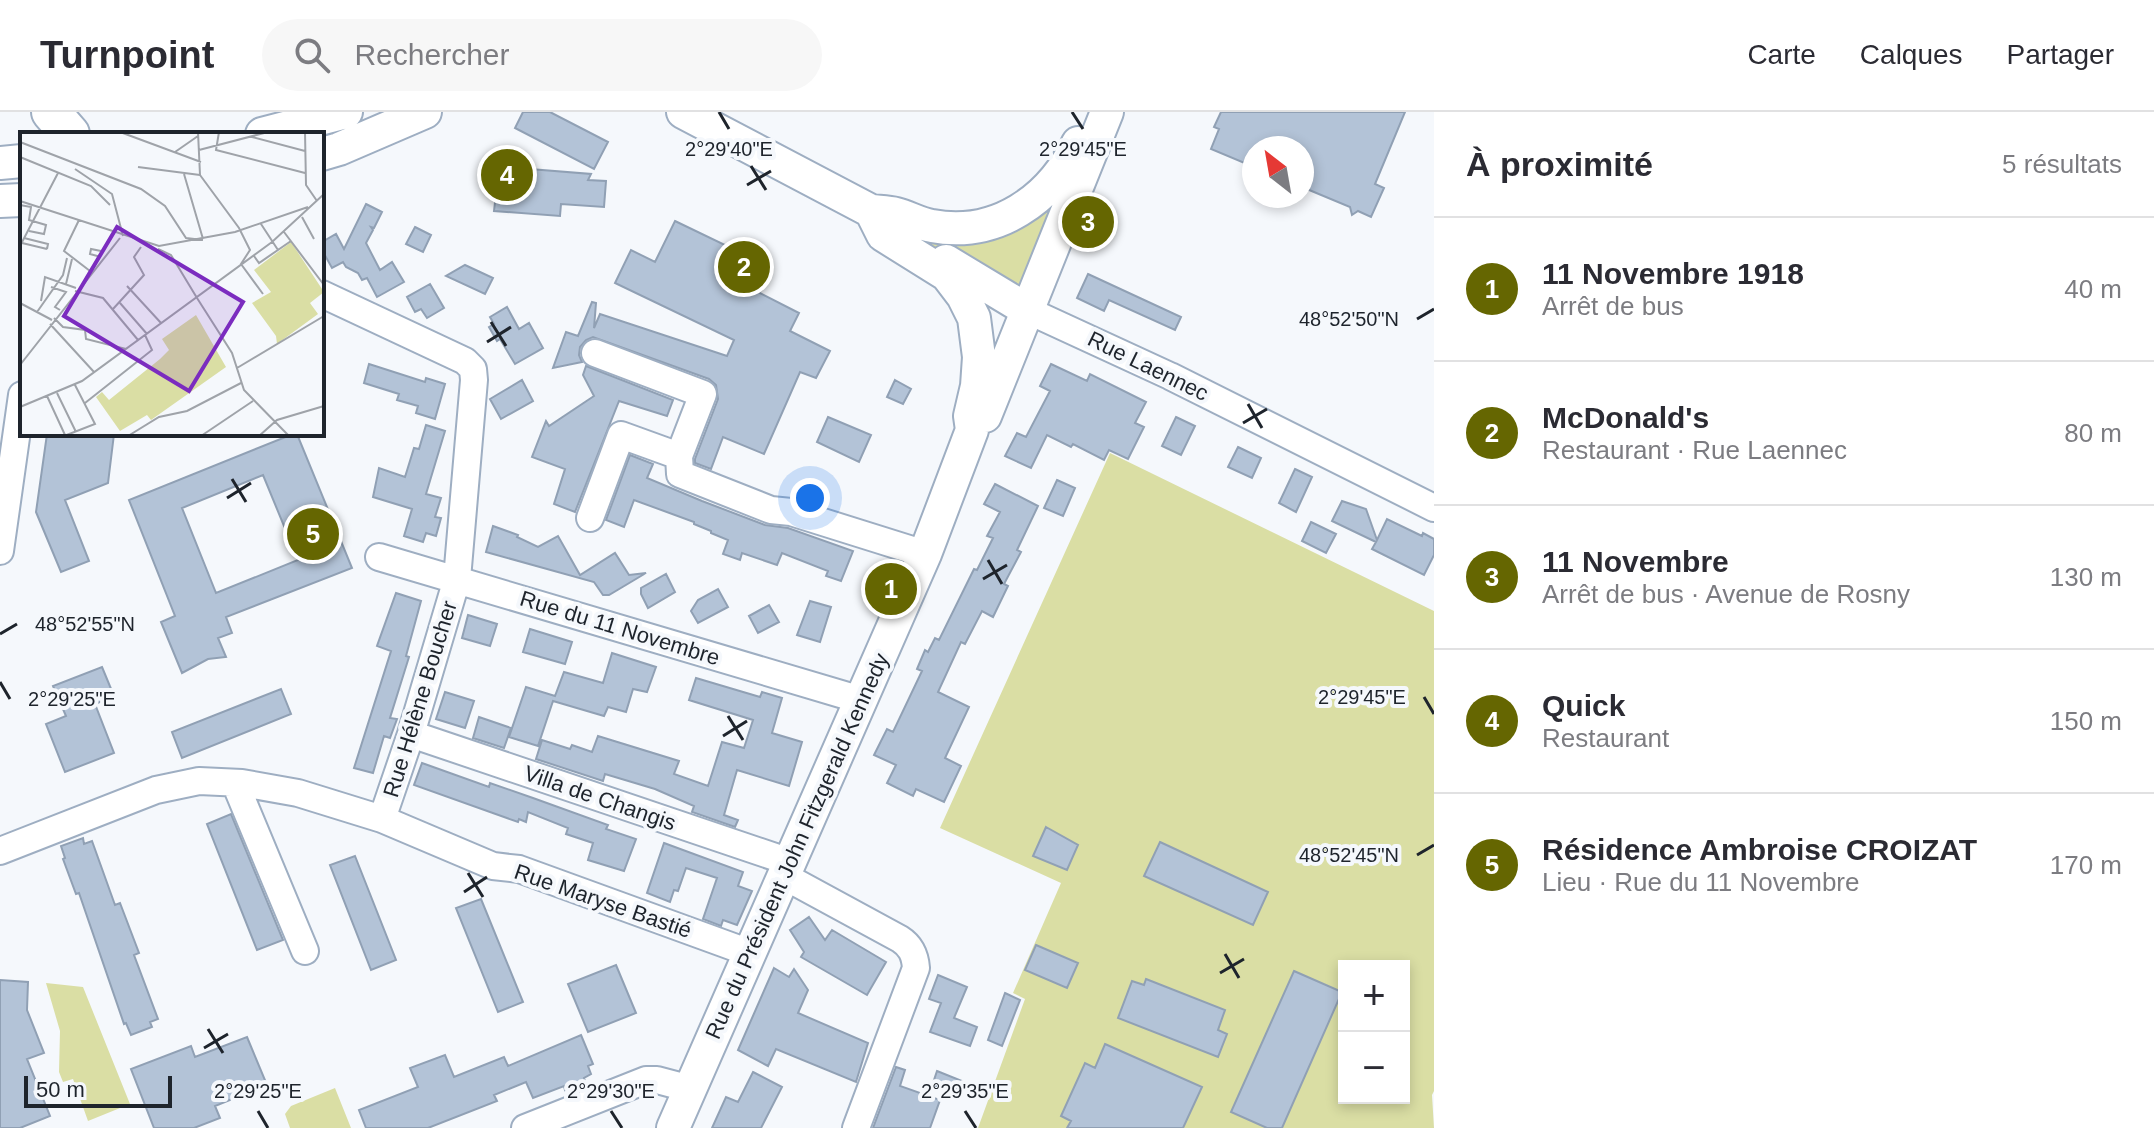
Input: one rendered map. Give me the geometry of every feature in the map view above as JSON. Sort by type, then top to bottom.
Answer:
[{"type":"highway","points":[[31,132],[35,112]]},
{"type":"highway","points":[[51,112],[68,132]]},
{"type":"main road","points":[[270,132],[346,112]]},
{"type":"main road","points":[[324,153],[425,112]]},
{"type":"main road","name":"Rue Laennec","points":[[683,112],[871,211],[887,227],[1029,311]]},
{"type":"main road","name":"Rue Laennec","points":[[871,211],[897,214],[929,226],[948,229],[973,227],[1010,216],[1038,199],[1056,179],[1070,159],[1093,112]]},
{"type":"main road","points":[[972,430],[983,420],[1107,112]]},
{"type":"main road","points":[[0,163],[20,162]]},
{"type":"main road","name":"Rue Laennec","points":[[871,211],[883,235],[947,275],[974,318],[979,348],[977,386],[970,416],[972,430]]},
{"type":"main road","points":[[979,348],[998,327],[1029,311]]},
{"type":"main road","name":"Rue du Président John Fitzgerald Kennedy","points":[[673,1128],[925,554],[972,430]]},
{"type":"street","points":[[16,201],[20,172]]},
{"type":"street","name":"Rue Hélène Boucher","points":[[324,295],[457,357],[473,369],[457,579],[382,819]]},
{"type":"street","name":"Rue Laennec","points":[[1029,311],[1170,376],[1434,508]]},
{"type":"street","points":[[595,353],[703,394],[679,456],[680,474],[771,510],[791,512],[925,554]]},
{"type":"street","points":[[0,551],[8,446],[20,402]]},
{"type":"street","points":[[590,518],[621,435],[679,456]]},
{"type":"street","name":"Rue du 11 Novembre","points":[[379,557],[861,700]]},
{"type":"street","name":"Villa de Changis","points":[[411,734],[787,869],[900,939],[909,947],[916,968],[856,1128]]},
{"type":"street","name":"Rue Maryse Bastié","points":[[0,851],[156,790],[199,781],[235,783],[298,793],[382,819],[493,866],[519,869],[750,953]]},
{"type":"street","points":[[235,783],[305,951]]},
{"type":"street","points":[[525,1128],[646,1080],[691,1089]]},
{"type":"green space","points":[[1057,201],[1022,300],[928,245],[1022,226]]},
{"type":"green space","points":[[1110,453],[1434,611],[1434,1128],[978,1128],[1025,999],[1013,993],[1061,883],[940,828]]},
{"type":"green space","points":[[46,983],[83,987],[130,1104],[88,1121],[73,1079],[63,1082],[59,1072],[60,1031]]},
{"type":"green space","points":[[335,1088],[351,1128],[290,1128],[285,1114],[291,1106]]},
{"type":"building","points":[[523,112],[550,112],[608,142],[594,169],[515,128]]},
{"type":"building","points":[[1221,112],[1405,112],[1375,184],[1384,188],[1371,217],[1358,211],[1352,215],[1350,207],[1314,192],[1314,136],[1242,136],[1242,162],[1211,149],[1219,129],[1214,127]]},
{"type":"building","points":[[494,166],[591,174],[588,180],[606,181],[604,207],[561,204],[560,216],[494,211]]},
{"type":"building","points":[[366,204],[382,212],[374,228],[371,227],[373,230],[366,243],[380,270],[392,262],[404,282],[377,297],[367,278],[362,280],[343,262],[332,268],[324,254],[324,241],[336,234],[344,249]]},
{"type":"building","points":[[675,221],[756,260],[744,285],[799,313],[790,331],[830,351],[816,378],[800,372],[764,454],[723,437],[711,469],[695,463],[718,399],[716,385],[709,379],[593,337],[580,347],[582,362],[553,368],[566,332],[578,336],[592,302],[596,303],[594,328],[600,314],[727,356],[734,340],[615,283],[631,250],[655,262]]},
{"type":"building","points":[[415,227],[431,235],[423,252],[406,244]]},
{"type":"building","points":[[465,265],[493,278],[485,294],[446,276]]},
{"type":"building","points":[[1088,274],[1181,317],[1175,330],[1109,300],[1104,311],[1077,298]]},
{"type":"building","points":[[430,284],[444,308],[427,318],[421,309],[415,312],[407,297]]},
{"type":"building","points":[[507,307],[519,329],[529,323],[543,348],[515,364],[489,327],[494,324],[490,317]]},
{"type":"building","points":[[369,364],[425,382],[426,378],[445,384],[435,419],[416,413],[418,406],[397,400],[399,394],[364,383]]},
{"type":"building","points":[[1051,364],[1087,381],[1090,374],[1146,402],[1135,423],[1144,427],[1128,459],[1109,450],[1104,460],[1047,435],[1031,468],[1005,456],[1017,433],[1026,437],[1050,391],[1040,386]]},
{"type":"building","points":[[586,366],[673,400],[667,416],[619,401],[575,512],[554,504],[565,469],[532,457],[546,421],[549,426],[594,396],[583,375]]},
{"type":"building","points":[[522,380],[533,401],[501,419],[490,399]]},
{"type":"building","points":[[895,380],[911,389],[903,404],[887,397]]},
{"type":"building","points":[[828,417],[871,435],[859,462],[817,442]]},
{"type":"building","points":[[1176,417],[1195,426],[1181,455],[1162,446]]},
{"type":"building","points":[[426,425],[445,431],[426,494],[441,498],[435,517],[441,518],[436,536],[426,533],[423,542],[404,536],[412,509],[373,497],[379,468],[405,477],[414,448],[419,449]]},
{"type":"building","points":[[47,436],[114,436],[108,483],[65,500],[89,561],[61,572],[36,512]]},
{"type":"building","points":[[288,436],[298,436],[352,568],[226,617],[232,633],[218,638],[226,657],[208,659],[182,673],[161,622],[175,616],[129,500]],"holes":[[[263,475],[298,560],[216,593],[182,508]]]},
{"type":"building","points":[[1238,447],[1261,458],[1252,478],[1228,467]]},
{"type":"building","points":[[630,455],[653,464],[647,478],[765,525],[788,528],[853,551],[841,581],[826,576],[828,571],[782,553],[777,565],[742,553],[740,560],[723,554],[728,540],[694,522],[634,500],[624,527],[606,520]]},
{"type":"building","points":[[1295,469],[1312,477],[1296,512],[1279,503]]},
{"type":"building","points":[[1057,480],[1075,488],[1063,516],[1044,508]]},
{"type":"building","points":[[995,484],[1038,506],[1017,550],[1021,552],[1004,584],[1008,586],[993,617],[982,611],[965,644],[961,642],[938,692],[969,707],[945,758],[961,766],[944,802],[916,789],[913,796],[887,783],[896,765],[874,755],[887,729],[893,732],[922,671],[917,669],[925,650],[928,652],[935,638],[939,640],[993,538],[987,536],[1000,512],[984,504]]},
{"type":"building","points":[[1342,501],[1366,509],[1377,540],[1387,519],[1434,539],[1434,555],[1424,575],[1372,549],[1376,542],[1332,521]]},
{"type":"building","points":[[1311,522],[1336,534],[1326,553],[1302,541]]},
{"type":"building","points":[[493,526],[518,535],[538,547],[558,536],[580,575],[615,553],[629,575],[646,573],[609,595],[603,595],[594,582],[486,552]]},
{"type":"building","points":[[666,574],[675,592],[648,608],[641,588]]},
{"type":"building","points":[[718,589],[728,607],[698,623],[691,611],[698,600]]},
{"type":"building","points":[[396,593],[421,601],[406,656],[409,657],[390,718],[397,719],[390,738],[384,736],[373,773],[354,768],[391,651],[377,646]]},
{"type":"building","points":[[810,601],[831,607],[820,642],[797,635]]},
{"type":"building","points":[[769,605],[779,622],[758,633],[749,616]]},
{"type":"building","points":[[468,615],[497,624],[490,646],[462,638]]},
{"type":"building","points":[[530,629],[572,642],[565,664],[523,652]]},
{"type":"building","points":[[612,653],[656,667],[647,692],[633,689],[626,712],[608,707],[604,716],[553,701],[538,746],[509,737],[526,687],[555,696],[564,672],[603,683]]},
{"type":"building","points":[[102,667],[114,696],[95,704],[114,753],[65,772],[46,724],[66,716],[53,686]]},
{"type":"building","points":[[696,678],[760,697],[762,692],[782,698],[772,733],[802,742],[789,786],[737,770],[724,815],[738,820],[735,827],[692,812],[694,806],[655,789],[605,774],[603,781],[536,759],[542,740],[592,752],[598,736],[679,761],[674,774],[708,786],[722,742],[744,748],[753,720],[689,700]]},
{"type":"building","points":[[281,689],[291,714],[182,758],[172,732]]},
{"type":"building","points":[[445,692],[474,701],[465,728],[436,719]]},
{"type":"building","points":[[479,717],[511,728],[504,748],[473,738]]},
{"type":"building","points":[[422,763],[489,787],[490,783],[533,798],[608,825],[606,829],[636,839],[624,871],[588,860],[593,843],[566,834],[568,828],[528,812],[526,822],[519,819],[518,822],[414,785]]},
{"type":"building","points":[[231,814],[283,940],[257,950],[207,824]]},
{"type":"building","points":[[1046,827],[1078,845],[1067,870],[1033,856]]},
{"type":"building","points":[[83,838],[84,844],[92,841],[115,905],[120,903],[139,953],[134,955],[158,1019],[150,1022],[152,1027],[131,1035],[124,1024],[79,893],[76,894],[63,859],[61,846]]},
{"type":"building","points":[[1160,842],[1268,892],[1253,925],[1144,876]]},
{"type":"building","points":[[664,843],[743,872],[738,886],[752,891],[737,925],[723,920],[721,926],[703,919],[717,878],[686,868],[678,891],[674,890],[670,902],[647,893]]},
{"type":"building","points":[[355,856],[396,960],[371,970],[330,865]]},
{"type":"building","points":[[481,899],[523,1002],[498,1012],[456,908]]},
{"type":"building","points":[[809,917],[825,940],[832,930],[886,962],[867,995],[801,957],[804,952],[790,930]]},
{"type":"building","points":[[1036,945],[1078,963],[1067,988],[1025,970]]},
{"type":"building","points":[[616,965],[636,1013],[588,1032],[568,984]]},
{"type":"building","points":[[774,968],[789,977],[794,969],[808,990],[798,1013],[868,1043],[856,1082],[776,1049],[768,1066],[738,1050]]},
{"type":"building","points":[[1294,971],[1338,990],[1338,1001],[1282,1128],[1267,1128],[1231,1112]]},
{"type":"building","points":[[938,975],[967,987],[954,1018],[977,1027],[970,1046],[930,1032],[941,1003],[929,999]]},
{"type":"building","points":[[1146,979],[1225,1010],[1218,1030],[1227,1034],[1218,1057],[1118,1018],[1132,981],[1144,985]]},
{"type":"building","points":[[0,980],[28,982],[27,1010],[44,1053],[27,1059],[50,1116],[20,1128],[0,1128]]},
{"type":"building","points":[[1005,993],[1020,1000],[1002,1046],[988,1040]]},
{"type":"building","points":[[581,1035],[593,1064],[588,1066],[591,1074],[584,1078],[585,1081],[565,1090],[564,1086],[533,1098],[526,1082],[494,1095],[497,1101],[428,1128],[366,1128],[359,1110],[418,1087],[410,1068],[445,1055],[454,1077],[504,1057],[508,1066]]},
{"type":"building","points":[[247,1037],[267,1085],[215,1106],[220,1118],[194,1128],[154,1128],[131,1069],[191,1046],[195,1057]]},
{"type":"building","points":[[1105,1044],[1202,1087],[1183,1128],[1067,1128],[1071,1121],[1061,1116],[1085,1063],[1095,1068]]},
{"type":"building","points":[[896,1067],[905,1070],[900,1086],[940,1100],[930,1128],[873,1128]]},
{"type":"building","points":[[937,1071],[967,1083],[962,1097],[932,1086]]},
{"type":"building","points":[[753,1072],[782,1087],[761,1128],[712,1128],[726,1097],[738,1102]]},
{"type":"place","name":"Quick","points":[[507,175]]},
{"type":"place","name":"11 Novembre","points":[[1088,222]]},
{"type":"place","name":"McDonald's","points":[[744,267]]},
{"type":"place","name":"Résidence Ambroise CROIZAT","points":[[313,534]]},
{"type":"place","name":"11 Novembre 1918","points":[[891,589]]}]
